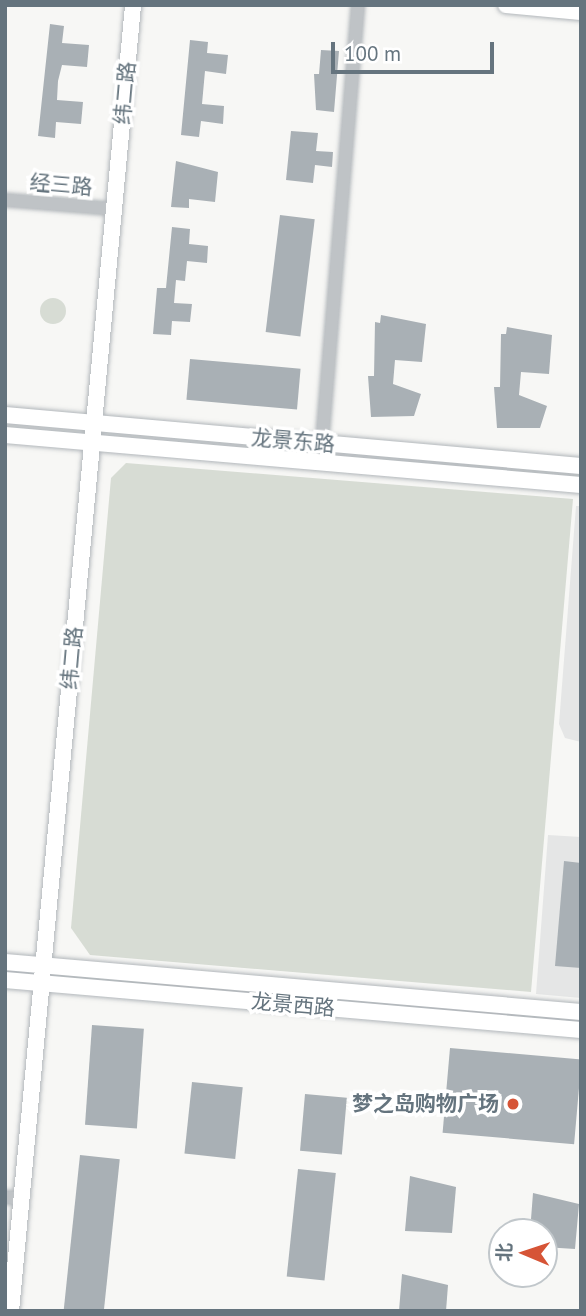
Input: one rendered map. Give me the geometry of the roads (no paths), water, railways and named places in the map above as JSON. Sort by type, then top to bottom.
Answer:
[{"type":"main road","name":"纬二路","points":[[11,1311],[13,1198],[42,983],[133,5]]},
{"type":"main road","points":[[506,5],[581,12]]},
{"type":"main road","name":"龙景东路","points":[[5,415],[581,466]]},
{"type":"main road","name":"龙景东路","points":[[5,435],[581,485]]},
{"type":"main road","name":"龙景西路","points":[[5,962],[581,1012]]},
{"type":"main road","name":"龙景西路","points":[[5,980],[581,1030]]},
{"type":"street","points":[[322,443],[358,5]]},
{"type":"street","name":"经三路","points":[[5,200],[114,209]]},
{"type":"place","name":"梦之岛购物广场","points":[[513,1104]]}]
